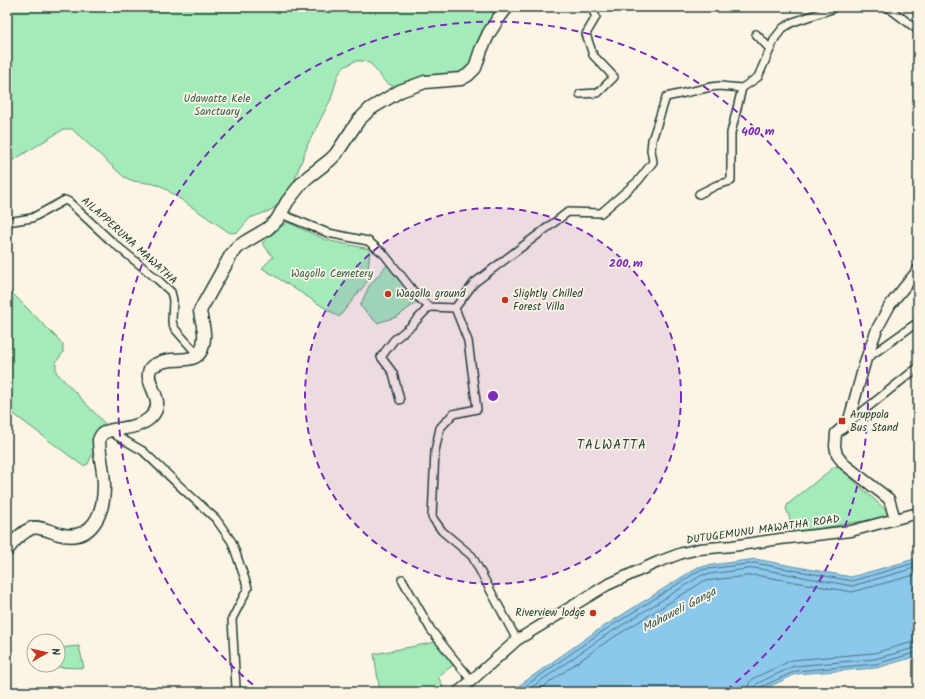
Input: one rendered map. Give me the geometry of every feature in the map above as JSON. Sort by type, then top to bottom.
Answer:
[{"type":"main road","points":[[7,550],[18,537],[24,532],[33,528],[70,536],[82,534],[92,527],[98,517],[103,502],[104,484],[99,440],[101,435],[110,430],[140,424],[150,418],[155,411],[157,401],[149,377],[150,369],[153,366],[163,361],[186,360],[198,356],[204,338],[200,311],[231,255],[244,242],[272,225],[277,220],[301,184],[336,154],[358,121],[370,110],[400,91],[425,82],[461,79],[472,72],[489,33],[507,7]]},
{"type":"street","points":[[580,94],[598,92],[614,77],[593,55],[586,34],[596,16],[590,7]]},
{"type":"street","points":[[455,308],[474,283],[568,212],[601,212],[638,181],[653,162],[651,150],[652,140],[666,97],[711,87],[720,86],[742,88],[758,77],[775,38],[784,28],[793,22],[832,10],[833,7]]},
{"type":"street","points":[[888,7],[918,30]]},
{"type":"street","points":[[756,34],[770,49]]},
{"type":"street","points":[[699,194],[717,185],[731,181],[731,133],[742,88]]},
{"type":"street","name":"AILAPPERUMA MAWATHA","points":[[7,222],[32,218],[65,200],[70,202],[111,241],[171,292],[173,300],[172,322],[175,329],[198,356]]},
{"type":"street","points":[[281,214],[328,233],[368,241],[384,254],[418,297],[429,307],[455,308]]},
{"type":"street","points":[[848,423],[866,359],[877,329],[890,305],[918,270]]},
{"type":"street","points":[[400,400],[393,373],[381,357],[394,340],[411,326],[429,307]]},
{"type":"street","points":[[455,308],[468,341],[476,409],[453,414],[440,428],[435,451],[432,517],[442,531],[472,556],[517,640]]},
{"type":"street","points":[[866,359],[918,322]]},
{"type":"street","points":[[895,519],[889,499],[844,464],[837,455],[835,446],[836,433],[918,368]]},
{"type":"street","points":[[110,430],[117,436],[143,451],[216,519],[232,542],[248,588],[232,619],[236,688],[239,692]]},
{"type":"street","name":"DUTUGEMUNU MAWATHA ROAD","points":[[458,692],[517,640],[607,585],[658,562],[682,553],[699,549],[851,531],[918,513]]},
{"type":"street","points":[[402,579],[431,630],[472,680]]},
{"type":"green space","name":"Udawatte Kele Sanctuary","points":[[7,7],[503,7],[471,63],[464,72],[456,76],[401,87],[386,83],[371,64],[364,61],[355,61],[344,67],[338,75],[331,99],[308,144],[290,192],[282,203],[269,211],[250,218],[238,232],[230,233],[161,186],[133,181],[124,177],[72,129],[64,129],[7,164]]},
{"type":"green space","name":"Wagolla Cemetery","points":[[287,222],[326,240],[370,249],[367,282],[339,317],[262,268],[273,257],[262,243]]},
{"type":"green space","name":"Wagolla ground","points":[[387,265],[417,302],[397,317],[377,323],[360,306],[369,286]]},
{"type":"green space","points":[[7,288],[63,344],[63,353],[56,362],[56,372],[111,430],[101,435],[88,464],[83,466],[7,409]]},
{"type":"green space","points":[[838,466],[888,512],[887,517],[799,532],[794,531],[786,508],[788,504],[834,467]]},
{"type":"green space","points":[[436,642],[455,664],[438,676],[445,692],[380,692],[374,654]]},
{"type":"green space","points":[[79,646],[84,668],[66,667],[66,647]]},
{"type":"water","name":"Mahaweli Ganga","points":[[918,558],[918,656],[876,668],[796,674],[758,692],[510,692],[595,632],[698,567],[755,559],[851,577]]},
{"type":"place","name":"Wagolla ground","points":[[388,294]]},
{"type":"place","name":"Slightly Chilled Forest Villa","points":[[505,300]]},
{"type":"place","name":"Aruppola Bus Stand","points":[[842,421]]},
{"type":"place","name":"Riverview lodge","points":[[593,613]]},
{"type":"district","name":"TALWATTA","points":[[612,445]]}]
